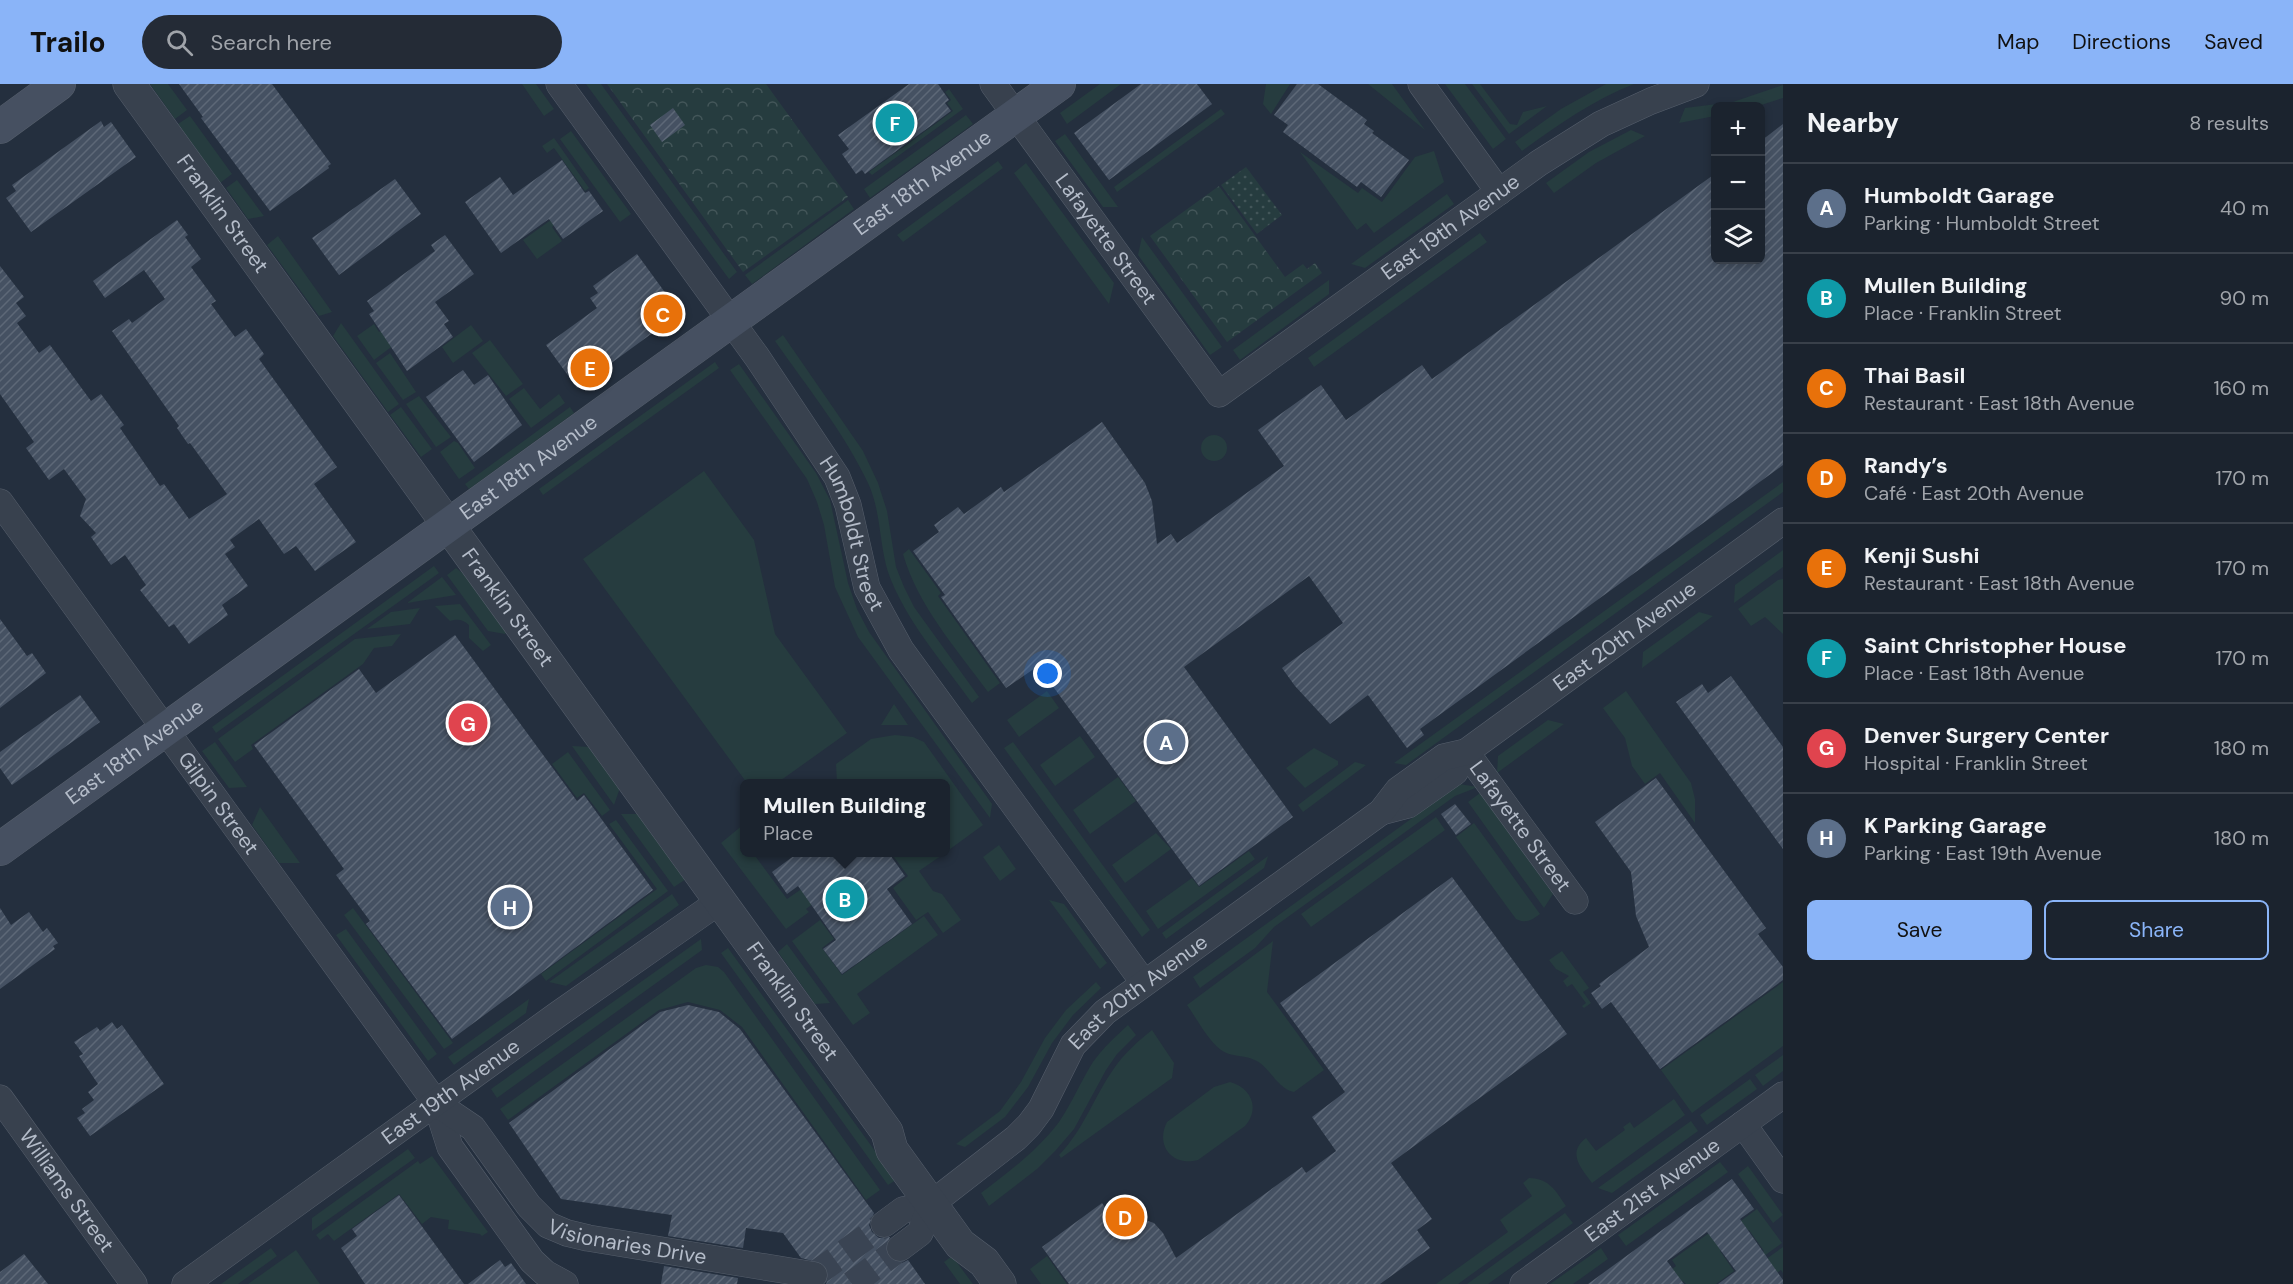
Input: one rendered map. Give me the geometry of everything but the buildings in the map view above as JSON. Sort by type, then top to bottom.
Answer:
[{"type":"main road","points":[[0,127],[59,84]]},
{"type":"main road","name":"East 18th Avenue","points":[[0,849],[1059,84]]},
{"type":"street","name":"Franklin Street","points":[[129,84],[887,1132],[907,1139],[938,1198],[975,1233],[992,1273]]},
{"type":"street","name":"Humboldt Street","points":[[559,84],[730,321],[837,477],[848,505],[867,588],[902,650],[1144,983]]},
{"type":"street","name":"Lafayette Street","points":[[993,84],[1219,394]]},
{"type":"street","points":[[1421,84],[1499,192]]},
{"type":"street","name":"East 19th Avenue","points":[[1219,394],[1539,163],[1601,124],[1696,84]]},
{"type":"street","name":"Gilpin Street","points":[[0,502],[436,1103]]},
{"type":"street","name":"East 20th Avenue","points":[[938,1198],[997,1154],[1029,1125],[1046,1099],[1073,1045],[1106,1012],[1381,812],[1398,790],[1444,757],[1466,752],[1783,521]]},
{"type":"street","name":"Lafayette Street","points":[[1466,752],[1575,901]]},
{"type":"street","name":"East 19th Avenue","points":[[185,1284],[720,900]]},
{"type":"street","name":"East 21st Avenue","points":[[1523,1284],[1783,1095]]},
{"type":"street","name":"Williams Street","points":[[0,1098],[134,1284]]},
{"type":"street","name":"Visionaries Drive","points":[[436,1103],[473,1128],[529,1206],[548,1225],[579,1236],[814,1275]]},
{"type":"street","name":"Visionaries Drive","points":[[436,1103],[450,1148],[532,1261],[545,1273],[565,1284]]},
{"type":"street","points":[[1743,1124],[1783,1180]]},
{"type":"street","points":[[884,1224],[903,1210],[938,1198]]},
{"type":"street","points":[[900,1248],[920,1233],[938,1198]]},
{"type":"green space","points":[[150,84],[168,84],[187,110],[175,119]]},
{"type":"green space","points":[[522,84],[536,84],[554,109],[544,116]]},
{"type":"green space","points":[[586,84],[601,84],[737,272],[729,279]]},
{"type":"green space","points":[[607,84],[766,84],[848,197],[743,272]]},
{"type":"green space","points":[[1100,84],[1121,84],[1067,124],[1060,113]]},
{"type":"green space","points":[[1266,84],[1290,84],[1271,114],[1263,104]]},
{"type":"green space","points":[[1368,84],[1392,84],[1425,130]]},
{"type":"green space","points":[[1445,84],[1465,84],[1506,139],[1493,149]]},
{"type":"green space","points":[[1472,84],[1480,84],[1510,124],[1517,125],[1523,112],[1547,106],[1509,134]]},
{"type":"green space","points":[[1606,84],[1634,84],[1590,105],[1522,151],[1515,142],[1561,109]]},
{"type":"green space","points":[[1783,85],[1783,98],[1765,104],[1733,102]]},
{"type":"green space","points":[[949,89],[963,109],[872,175],[869,172],[953,111],[947,103],[951,100],[945,92]]},
{"type":"green space","points":[[1711,105],[1711,117],[1679,123],[1685,108]]},
{"type":"green space","points":[[1221,109],[1225,114],[1117,192],[1114,187]]},
{"type":"green space","points":[[966,115],[973,124],[870,198],[864,189]]},
{"type":"green space","points":[[190,116],[232,174],[220,183],[178,124]]},
{"type":"green space","points":[[1631,130],[1645,136],[1596,163],[1554,193],[1546,183],[1589,152]]},
{"type":"green space","points":[[571,131],[631,214],[620,222],[560,139]]},
{"type":"green space","points":[[1065,134],[1118,207],[1103,207],[1055,141]]},
{"type":"green space","points":[[554,138],[589,188],[585,191],[554,148],[547,153],[542,146]]},
{"type":"green space","points":[[1434,151],[1444,182],[1374,233],[1366,223],[1357,230],[1300,152],[1358,193],[1362,188],[1382,202],[1415,157]]},
{"type":"green space","points":[[998,161],[1003,168],[903,242],[897,235]]},
{"type":"green space","points":[[1026,163],[1114,283],[1109,304],[1014,173]]},
{"type":"green space","points":[[1246,167],[1282,215],[1257,234],[1221,185]]},
{"type":"green space","points":[[237,180],[264,216],[248,219],[226,188]]},
{"type":"green space","points":[[1219,186],[1285,277],[1303,264],[1307,269],[1315,263],[1322,273],[1227,342],[1150,236]]},
{"type":"green space","points":[[1447,194],[1454,204],[1365,268],[1351,264]]},
{"type":"green space","points":[[848,200],[854,209],[752,284],[745,275]]},
{"type":"green space","points":[[555,217],[558,222],[552,227],[562,241],[537,259],[523,240]]},
{"type":"green space","points":[[1480,233],[1487,242],[1314,367],[1308,358]]},
{"type":"green space","points":[[278,236],[332,312],[319,316],[267,245]]},
{"type":"green space","points":[[1142,237],[1222,347],[1210,355],[1138,255]]},
{"type":"green space","points":[[1329,280],[1329,294],[1240,360],[1233,350]]},
{"type":"green space","points":[[341,323],[399,404],[388,412],[333,336]]},
{"type":"green space","points":[[374,324],[379,332],[383,330],[394,345],[374,360],[357,336]]},
{"type":"green space","points":[[471,325],[483,341],[453,363],[442,347]]},
{"type":"green space","points":[[783,335],[863,451],[878,483],[887,511],[896,567],[904,587],[914,607],[979,697],[972,703],[925,640],[895,590],[885,561],[875,505],[868,483],[836,428],[775,341]]},
{"type":"green space","points":[[490,340],[523,384],[506,396],[472,353]]},
{"type":"green space","points":[[390,353],[416,392],[403,400],[376,363]]},
{"type":"green space","points":[[715,362],[719,368],[543,495],[539,489]]},
{"type":"green space","points":[[739,364],[816,473],[830,500],[848,583],[857,609],[869,632],[992,804],[990,818],[858,637],[835,587],[824,525],[807,479],[730,370]]},
{"type":"green space","points":[[524,388],[540,409],[559,394],[565,403],[531,428],[509,399]]},
{"type":"green space","points":[[419,396],[451,437],[436,447],[406,404]]},
{"type":"green space","points":[[401,407],[432,449],[421,457],[390,415]]},
{"type":"green space","points":[[570,407],[574,413],[469,489],[465,484]]},
{"type":"green space","points":[[1214,435],[1223,439],[1227,448],[1223,457],[1214,461],[1205,457],[1201,448],[1205,439]]},
{"type":"green space","points":[[454,441],[458,443],[475,468],[459,479],[440,452]]},
{"type":"green space","points":[[704,471],[754,540],[775,634],[847,733],[783,779],[744,779],[583,559]]},
{"type":"green space","points":[[1783,482],[1783,492],[1406,765],[1394,763]]},
{"type":"green space","points":[[909,549],[941,593],[938,596],[1000,683],[988,692],[939,626],[918,591],[903,554]]},
{"type":"green space","points":[[1783,550],[1783,567],[1734,603],[1735,585]]},
{"type":"green space","points":[[434,566],[439,573],[216,733],[212,727]]},
{"type":"green space","points":[[456,568],[465,575],[507,630],[505,634],[488,631],[447,575]]},
{"type":"green space","points":[[442,577],[456,595],[407,603]]},
{"type":"green space","points":[[1783,579],[1783,634],[1765,617],[1751,626],[1738,609],[1778,580]]},
{"type":"green space","points":[[460,604],[491,645],[483,651],[469,638],[469,625],[460,620],[450,621],[435,606]]},
{"type":"green space","points":[[420,608],[410,624],[367,629],[391,612]]},
{"type":"green space","points":[[1699,612],[1713,616],[1642,668],[1643,652]]},
{"type":"green space","points":[[401,634],[392,646],[374,648],[363,664],[251,745],[253,749],[235,762],[218,739],[355,639]]},
{"type":"green space","points":[[1047,691],[1059,708],[1019,737],[1007,720]]},
{"type":"green space","points":[[1626,691],[1691,783],[1695,799],[1695,823],[1660,773],[1645,784],[1632,766],[1625,738],[1603,708]]},
{"type":"green space","points":[[894,704],[908,725],[881,725]]},
{"type":"green space","points":[[1548,720],[1564,724],[1497,773],[1498,756]]},
{"type":"green space","points":[[895,735],[913,737],[924,742],[983,825],[950,849],[950,779],[837,779],[836,764],[871,739]]},
{"type":"green space","points":[[1080,736],[1095,757],[1055,786],[1040,765]]},
{"type":"green space","points":[[215,742],[247,787],[229,788],[202,751]]},
{"type":"green space","points":[[1013,742],[1150,930],[1142,937],[1004,748]]},
{"type":"green space","points":[[572,746],[590,747],[620,788],[614,805]]},
{"type":"green space","points":[[1314,748],[1338,761],[1338,765],[1305,788],[1286,768]]},
{"type":"green space","points":[[568,752],[610,810],[602,816],[584,793],[577,798],[552,764]]},
{"type":"green space","points":[[1355,762],[1366,765],[1303,812],[1298,805]]},
{"type":"green space","points":[[1118,777],[1136,801],[1090,834],[1073,810]]},
{"type":"green space","points":[[1459,784],[1478,787],[1455,796],[1274,927],[1255,948],[1200,988],[1193,977]]},
{"type":"green space","points":[[1480,793],[1553,894],[1544,908],[1468,802]]},
{"type":"green space","points":[[260,807],[300,863],[279,863],[252,825]]},
{"type":"green space","points":[[621,814],[640,814],[686,879],[674,887]]},
{"type":"green space","points":[[1436,817],[1445,830],[1311,927],[1301,914]]},
{"type":"green space","points":[[616,820],[668,891],[546,981],[541,974],[657,889],[609,824]]},
{"type":"green space","points":[[1474,823],[1540,914],[1529,921],[1516,919],[1456,837]]},
{"type":"green space","points":[[740,827],[740,857],[756,857],[787,899],[803,888],[814,903],[806,909],[809,912],[786,929],[721,843]]},
{"type":"green space","points":[[1156,833],[1171,849],[1125,883],[1112,865]]},
{"type":"green space","points":[[999,845],[1016,869],[1000,881],[983,857]]},
{"type":"green space","points":[[1249,851],[1255,859],[1158,929],[1146,911],[1192,878],[1199,887]]},
{"type":"green space","points":[[1268,856],[1264,868],[1166,939],[1162,933]]},
{"type":"green space","points":[[894,857],[939,857],[919,871],[933,891],[942,894],[961,920],[943,933],[928,912],[916,920],[893,888],[908,876]]},
{"type":"green space","points":[[672,894],[679,905],[566,986],[549,982]]},
{"type":"green space","points":[[1049,900],[1064,904],[1107,963],[1100,969]]},
{"type":"green space","points":[[353,908],[453,1043],[444,1049],[344,915]]},
{"type":"green space","points":[[924,916],[938,935],[857,994],[870,1013],[853,1025],[792,941],[820,920],[834,939],[822,948],[842,975]]},
{"type":"green space","points":[[346,929],[437,1054],[428,1061],[336,935]]},
{"type":"green space","points":[[701,939],[702,950],[497,1098],[491,1089]]},
{"type":"green space","points":[[1273,941],[1267,992],[1324,1070],[1294,1092],[1284,1087],[1255,1060],[1221,1050],[1207,1035],[1187,1005]]},
{"type":"green space","points":[[787,944],[830,1003],[815,1004],[778,952]]},
{"type":"green space","points":[[728,948],[896,1180],[888,1185],[721,953]]},
{"type":"green space","points":[[1562,951],[1589,988],[1583,992],[1591,1003],[1584,1008],[1582,1006],[1586,1003],[1572,984],[1567,987],[1563,981],[1569,976],[1556,969],[1549,960]]},
{"type":"green space","points":[[706,965],[718,967],[724,972],[880,1190],[866,1200],[742,1027],[720,1010],[688,1002],[659,1010],[508,1120],[500,1109],[696,968]]},
{"type":"green space","points":[[1096,982],[1101,988],[1073,1015],[1052,1043],[1028,1087],[1005,1117],[965,1147],[956,1144],[1000,1111],[1021,1082],[1045,1038],[1066,1010]]},
{"type":"green space","points":[[1783,982],[1783,1046],[1692,1113],[1661,1070]]},
{"type":"green space","points":[[529,999],[526,1013],[454,1065],[448,1057]]},
{"type":"green space","points":[[1128,1025],[1136,1035],[1117,1054],[1106,1070],[1074,1129],[1037,1169],[989,1206],[981,1193],[1023,1160],[1051,1132],[1064,1115],[1093,1062]]},
{"type":"green space","points":[[1152,1030],[1174,1063],[1172,1078],[1061,1158],[1059,1155],[1083,1123],[1115,1067],[1132,1047]]},
{"type":"green space","points":[[1783,1055],[1783,1071],[1763,1086],[1755,1075]]},
{"type":"green space","points":[[1750,1079],[1757,1089],[1707,1125],[1700,1115]]},
{"type":"green space","points":[[1230,1082],[1244,1089],[1251,1100],[1252,1113],[1245,1126],[1198,1160],[1180,1160],[1174,1157],[1168,1152],[1163,1139],[1167,1122],[1214,1087]]},
{"type":"green space","points":[[1674,1099],[1685,1115],[1592,1183],[1576,1155],[1580,1144],[1586,1138],[1596,1151],[1625,1130],[1623,1127],[1630,1122],[1634,1128]]},
{"type":"green space","points":[[1691,1121],[1698,1131],[1612,1193],[1598,1188]]},
{"type":"green space","points":[[408,1149],[415,1158],[312,1231],[312,1218]]},
{"type":"green space","points":[[432,1156],[488,1232],[482,1236],[448,1229],[449,1220],[431,1217],[422,1224],[399,1194],[334,1241],[328,1234],[320,1240],[316,1235],[418,1161],[420,1164]]},
{"type":"green space","points":[[1720,1162],[1728,1172],[1626,1246],[1618,1235]]},
{"type":"green space","points":[[1748,1166],[1783,1215],[1773,1223],[1738,1174]]},
{"type":"green space","points":[[1529,1178],[1547,1183],[1566,1206],[1458,1284],[1436,1284],[1508,1232],[1500,1220],[1532,1196],[1523,1183]]},
{"type":"green space","points":[[1757,1209],[1782,1243],[1757,1261],[1755,1258],[1764,1251],[1749,1230],[1745,1233],[1738,1223]]},
{"type":"green space","points":[[1565,1213],[1573,1223],[1488,1284],[1467,1284]]},
{"type":"green space","points":[[1731,1217],[1743,1234],[1720,1251],[1734,1271],[1716,1284],[1686,1284],[1683,1281],[1678,1284],[1657,1284],[1655,1282],[1676,1266],[1672,1260]]},
{"type":"green space","points":[[1783,1247],[1783,1273],[1781,1270],[1769,1278],[1759,1264]]},
{"type":"green space","points":[[271,1248],[277,1256],[238,1284],[221,1284]]},
{"type":"green space","points":[[1601,1248],[1608,1259],[1573,1284],[1550,1284]]},
{"type":"green space","points":[[296,1250],[320,1284],[248,1284]]},
{"type":"green space","points":[[952,1256],[973,1284],[960,1284],[944,1262]]},
{"type":"green space","points":[[1047,1256],[1067,1284],[1041,1284],[1030,1269]]},
{"type":"tunnel","points":[[814,1275],[884,1224]]},
{"type":"tunnel","points":[[852,1284],[900,1248]]},
{"type":"place","name":"Saint Christopher House","points":[[895,123]]},
{"type":"place","name":"Thai Basil","points":[[663,314]]},
{"type":"place","name":"Kenji Sushi","points":[[590,368]]},
{"type":"place","name":"Denver Surgery Center","points":[[468,723]]},
{"type":"place","name":"Humboldt Garage","points":[[1166,742]]},
{"type":"place","name":"Mullen Building","points":[[845,899]]},
{"type":"place","name":"K Parking Garage","points":[[510,907]]},
{"type":"place","name":"Randy’s","points":[[1125,1217]]}]
